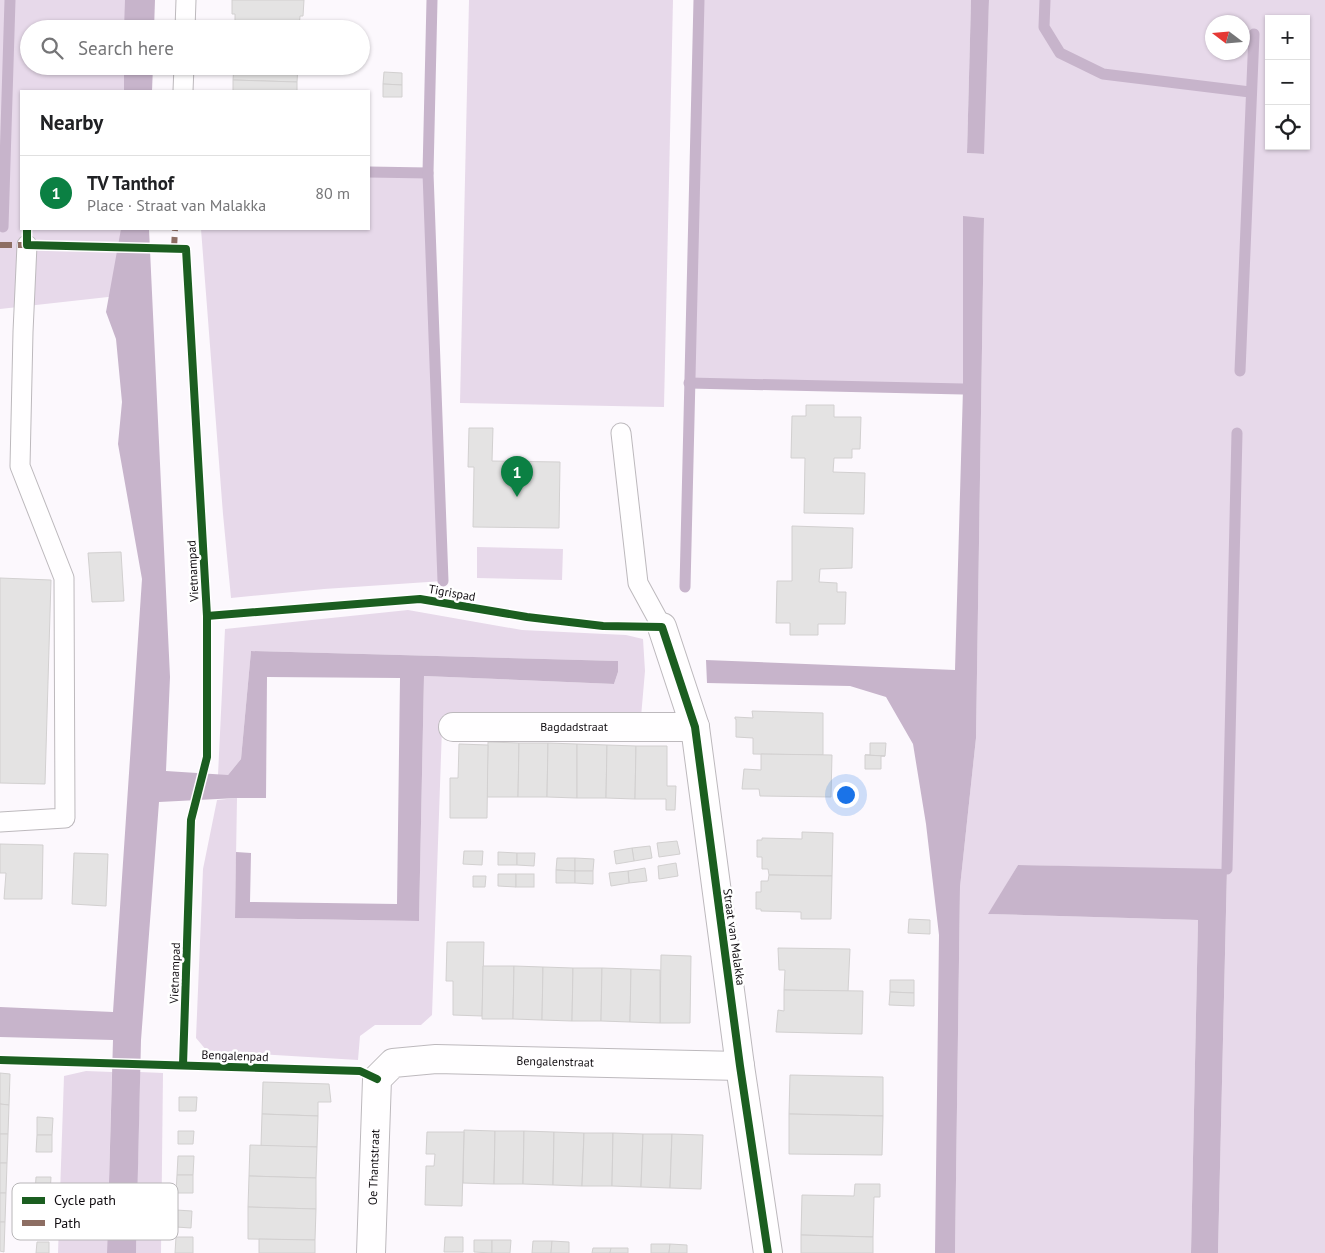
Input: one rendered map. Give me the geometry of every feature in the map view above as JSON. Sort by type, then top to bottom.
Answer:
[{"type":"street","name":"Straat van Malakka","points":[[662,627],[695,727],[740,1066],[768,1253]]},
{"type":"street","name":"Bagdadstraat","points":[[453,727],[695,727]]},
{"type":"street","name":"Bengalenstraat","points":[[377,1079],[393,1063],[436,1058],[740,1066]]},
{"type":"street","name":"Oe Thantstraat","points":[[371,1253],[377,1079]]},
{"type":"lane","points":[[185,20],[186,0]]},
{"type":"lane","points":[[183,90],[184,75]]},
{"type":"lane","points":[[0,822],[65,818],[64,578],[20,466],[22,332],[27,245]]},
{"type":"lane","points":[[621,432],[638,583],[662,627]]},
{"type":"shaded area","points":[[0,0],[141,0],[141,20],[20,20],[20,75],[140,75],[139,90],[20,90],[20,230],[132,230],[126,295],[0,309]]},
{"type":"shaded area","points":[[125,0],[155,0],[154,20],[124,20]]},
{"type":"shaded area","points":[[469,0],[673,0],[664,407],[460,403]]},
{"type":"shaded area","points":[[699,0],[971,0],[967,153],[983,154],[989,0],[1325,0],[1325,1253],[1218,1253],[1227,870],[1018,865],[989,914],[1198,920],[1191,1253],[955,1253],[960,887],[976,738],[984,218],[963,217],[963,389],[689,383]]},
{"type":"shaded area","points":[[971,0],[989,0],[984,154],[967,153]]},
{"type":"shaded area","points":[[124,75],[153,75],[152,90],[124,90]]},
{"type":"shaded area","points":[[370,172],[428,173],[443,581],[324,589],[231,598],[201,230],[370,230]]},
{"type":"shaded area","points":[[963,216],[984,218],[976,738],[960,887],[955,1253],[935,1253],[939,935],[926,824],[913,744],[886,697],[850,686],[707,683],[706,660],[955,670],[963,389]]},
{"type":"shaded area","points":[[121,230],[149,230],[170,677],[166,771],[228,775],[241,759],[251,651],[618,661],[618,672],[614,684],[424,676],[419,921],[235,918],[236,852],[251,853],[250,902],[397,904],[400,678],[267,677],[266,798],[159,802],[141,1040],[138,1183],[109,1183],[113,1040],[0,1037],[0,1007],[113,1012],[142,579],[118,444],[122,402],[116,339],[106,312]]},
{"type":"shaded area","points":[[477,547],[563,549],[562,580],[477,578]]},
{"type":"shaded area","points":[[408,610],[522,630],[626,635],[643,639],[645,671],[641,717],[442,728],[432,1015],[421,1025],[375,1025],[360,1036],[358,1060],[207,1051],[196,1038],[203,869],[217,800],[237,798],[235,918],[419,921],[424,676],[614,684],[618,672],[618,661],[251,651],[241,759],[228,775],[218,775],[225,629]]},
{"type":"shaded area","points":[[1018,865],[1227,869],[1218,1253],[1191,1253],[1198,920],[988,914]]},
{"type":"shaded area","points":[[86,1071],[112,1072],[109,1183],[60,1183],[64,1076]]},
{"type":"shaded area","points":[[140,1072],[163,1073],[162,1183],[138,1183]]},
{"type":"shaded area","points":[[58,1240],[107,1240],[107,1253],[58,1253]]},
{"type":"shaded area","points":[[107,1240],[136,1240],[136,1253],[107,1253]]},
{"type":"shaded area","points":[[136,1240],[161,1240],[161,1253],[136,1253]]},
{"type":"building","points":[[232,0],[304,0],[303,16],[300,16],[300,20],[235,20],[235,14],[232,14]]},
{"type":"building","points":[[384,72],[402,73],[402,85],[383,84]]},
{"type":"building","points":[[233,75],[297,75],[297,82],[233,80]]},
{"type":"building","points":[[233,80],[297,82],[297,90],[233,90]]},
{"type":"building","points":[[383,84],[402,85],[402,97],[383,97]]},
{"type":"building","points":[[806,405],[834,405],[834,417],[861,417],[860,449],[852,449],[852,458],[834,458],[833,472],[865,473],[864,514],[804,513],[805,458],[791,458],[792,416],[806,416]]},
{"type":"building","points":[[469,428],[493,428],[492,461],[560,462],[559,528],[473,527],[474,467],[468,467]]},
{"type":"building","points":[[792,526],[853,528],[852,568],[820,569],[819,582],[837,583],[837,592],[846,592],[845,624],[818,624],[818,635],[790,635],[790,623],[776,623],[777,581],[792,581]]},
{"type":"building","points":[[121,552],[124,601],[92,602],[88,553]]},
{"type":"building","points":[[0,578],[51,580],[45,784],[0,783]]},
{"type":"building","points":[[752,711],[823,713],[823,755],[753,754],[753,738],[736,737],[735,719],[735,717],[753,718]]},
{"type":"building","points":[[488,742],[519,743],[518,797],[487,797]]},
{"type":"building","points":[[519,743],[548,743],[547,797],[518,797]]},
{"type":"building","points":[[548,743],[577,744],[577,798],[547,797]]},
{"type":"building","points":[[870,743],[886,743],[885,756],[865,755],[870,755]]},
{"type":"building","points":[[459,744],[488,745],[487,818],[450,818],[450,778],[458,778]]},
{"type":"building","points":[[577,744],[607,745],[606,798],[577,798]]},
{"type":"building","points":[[607,745],[636,746],[635,799],[606,798]]},
{"type":"building","points":[[636,746],[667,746],[667,786],[676,786],[675,810],[666,810],[666,799],[635,799]]},
{"type":"building","points":[[761,754],[832,755],[831,797],[760,796],[759,789],[742,789],[744,769],[761,770]]},
{"type":"building","points":[[865,755],[885,756],[881,756],[881,769],[865,769]]},
{"type":"building","points":[[802,832],[833,833],[832,876],[769,875],[768,869],[762,869],[762,857],[757,857],[757,840],[762,840],[762,838],[802,839]]},
{"type":"building","points":[[677,841],[680,854],[659,857],[657,843]]},
{"type":"building","points":[[0,844],[43,845],[42,899],[4,899],[6,873],[0,873]]},
{"type":"building","points":[[650,846],[652,858],[634,861],[632,848]]},
{"type":"building","points":[[632,848],[634,861],[616,864],[614,851]]},
{"type":"building","points":[[464,851],[483,851],[482,865],[463,864]]},
{"type":"building","points":[[498,852],[517,853],[517,865],[498,865]]},
{"type":"building","points":[[74,853],[108,854],[106,906],[72,904]]},
{"type":"building","points":[[517,853],[535,853],[534,866],[517,865]]},
{"type":"building","points":[[557,858],[575,858],[575,871],[556,870]]},
{"type":"building","points":[[575,858],[594,859],[593,871],[575,871]]},
{"type":"building","points":[[676,863],[678,876],[659,879],[658,866]]},
{"type":"building","points":[[645,868],[647,881],[629,883],[628,871]]},
{"type":"building","points":[[556,870],[575,871],[575,883],[556,883]]},
{"type":"building","points":[[575,871],[593,871],[593,884],[575,883]]},
{"type":"building","points":[[628,871],[629,883],[611,886],[609,873]]},
{"type":"building","points":[[498,874],[516,874],[516,887],[498,886]]},
{"type":"building","points":[[516,874],[534,874],[534,887],[516,887]]},
{"type":"building","points":[[769,875],[832,876],[831,919],[801,919],[801,912],[761,911],[761,909],[756,909],[756,892],[761,892],[761,881],[768,881]]},
{"type":"building","points":[[473,876],[486,876],[485,887],[473,887]]},
{"type":"building","points":[[909,919],[930,920],[930,934],[908,933]]},
{"type":"building","points":[[447,942],[484,942],[482,1016],[453,1015],[453,981],[446,981]]},
{"type":"building","points":[[778,948],[850,949],[848,992],[784,990],[785,970],[779,970]]},
{"type":"building","points":[[661,955],[691,956],[690,1023],[660,1023]]},
{"type":"building","points":[[483,966],[514,966],[513,1019],[482,1019]]},
{"type":"building","points":[[514,966],[543,967],[542,1020],[513,1019]]},
{"type":"building","points":[[543,967],[573,968],[572,1021],[542,1020]]},
{"type":"building","points":[[573,968],[602,968],[601,1021],[572,1021]]},
{"type":"building","points":[[602,968],[631,969],[630,1022],[601,1021]]},
{"type":"building","points":[[631,969],[660,970],[660,1023],[630,1022]]},
{"type":"building","points":[[890,980],[914,980],[914,993],[890,992]]},
{"type":"building","points":[[784,990],[863,991],[862,1034],[776,1032],[778,1010],[784,1011]]},
{"type":"building","points":[[890,992],[914,993],[914,1006],[889,1005]]},
{"type":"building","points":[[0,1073],[10,1074],[9,1105],[0,1104]]},
{"type":"building","points":[[790,1075],[883,1077],[883,1116],[789,1114]]},
{"type":"building","points":[[263,1082],[329,1084],[331,1102],[318,1102],[318,1116],[262,1114]]},
{"type":"building","points":[[179,1097],[197,1097],[196,1111],[179,1111]]},
{"type":"building","points":[[0,1104],[9,1105],[8,1134],[0,1134]]},
{"type":"building","points":[[262,1114],[318,1116],[317,1147],[261,1146]]},
{"type":"building","points":[[789,1114],[883,1116],[882,1155],[789,1154]]},
{"type":"building","points":[[37,1117],[53,1118],[52,1135],[37,1135]]},
{"type":"building","points":[[464,1130],[495,1131],[494,1184],[463,1183]]},
{"type":"building","points":[[178,1131],[194,1131],[193,1144],[178,1144]]},
{"type":"building","points":[[495,1131],[524,1131],[523,1184],[494,1184]]},
{"type":"building","points":[[524,1131],[554,1132],[553,1185],[523,1184]]},
{"type":"building","points":[[427,1132],[464,1132],[462,1206],[425,1205],[426,1166],[434,1166],[435,1154],[426,1154]]},
{"type":"building","points":[[554,1132],[584,1133],[582,1186],[553,1185]]},
{"type":"building","points":[[584,1133],[613,1133],[612,1186],[582,1186]]},
{"type":"building","points":[[613,1133],[643,1134],[641,1187],[612,1186]]},
{"type":"building","points":[[0,1134],[8,1134],[7,1163],[0,1163]]},
{"type":"building","points":[[643,1134],[672,1134],[670,1188],[641,1187]]},
{"type":"building","points":[[672,1134],[703,1135],[701,1189],[670,1188]]},
{"type":"building","points":[[37,1135],[52,1135],[52,1152],[36,1152]]},
{"type":"building","points":[[250,1145],[317,1147],[316,1178],[249,1176]]},
{"type":"building","points":[[178,1156],[194,1156],[193,1175],[177,1175]]},
{"type":"building","points":[[0,1163],[7,1163],[6,1193],[0,1193]]},
{"type":"building","points":[[177,1175],[193,1175],[193,1193],[178,1193]]},
{"type":"building","points":[[249,1176],[316,1178],[316,1209],[248,1207]]},
{"type":"building","points":[[36,1177],[51,1177],[51,1183],[36,1183]]},
{"type":"building","points":[[855,1184],[880,1184],[880,1197],[874,1197],[873,1237],[801,1235],[802,1195],[854,1196]]},
{"type":"building","points":[[0,1193],[6,1193],[5,1222],[0,1222]]},
{"type":"building","points":[[248,1207],[316,1209],[315,1240],[248,1239]]},
{"type":"building","points":[[178,1210],[192,1211],[191,1228],[178,1227]]},
{"type":"building","points":[[0,1222],[5,1222],[4,1252],[0,1251]]},
{"type":"building","points":[[801,1235],[873,1237],[873,1253],[801,1253]]},
{"type":"building","points":[[178,1237],[193,1237],[193,1253],[175,1253],[176,1240],[178,1240]]},
{"type":"building","points":[[445,1237],[463,1237],[463,1252],[444,1252]]},
{"type":"building","points":[[259,1239],[315,1240],[315,1253],[259,1253]]},
{"type":"building","points":[[474,1240],[492,1240],[492,1253],[474,1252]]},
{"type":"building","points":[[492,1240],[511,1240],[510,1253],[492,1253]]},
{"type":"building","points":[[533,1241],[552,1241],[551,1253],[532,1253]]},
{"type":"building","points":[[552,1241],[569,1242],[569,1253],[551,1253]]},
{"type":"building","points":[[37,1242],[49,1242],[49,1253],[36,1253]]},
{"type":"building","points":[[651,1244],[670,1244],[669,1253],[651,1253]]},
{"type":"building","points":[[670,1244],[687,1245],[687,1253],[669,1253]]},
{"type":"building","points":[[593,1248],[611,1248],[610,1253],[592,1253]]},
{"type":"building","points":[[611,1248],[628,1248],[628,1253],[610,1253]]},
{"type":"waterway","points":[[3,227],[10,0]]},
{"type":"waterway","points":[[370,172],[428,173],[432,0]]},
{"type":"waterway","points":[[685,587],[699,0]]},
{"type":"waterway","points":[[1045,0],[1044,27],[1060,53],[1103,74],[1250,92]]},
{"type":"waterway","points":[[1240,371],[1254,34]]},
{"type":"waterway","points":[[428,173],[443,581]]},
{"type":"waterway","points":[[689,383],[963,389]]},
{"type":"waterway","points":[[1227,869],[1237,433]]},
{"type":"marked path","points":[[174,249],[175,230]]},
{"type":"marked path","points":[[0,245],[27,245]]},
{"type":"cycle path","name":"Vietnampad","points":[[27,230],[27,245],[186,249],[207,616],[207,757],[191,820],[183,1065]]},
{"type":"cycle path","name":"Tigrispad","points":[[207,616],[420,599],[527,617],[603,626],[662,627],[695,727],[740,1066],[768,1253]]},
{"type":"cycle path","name":"Bengalenpad","points":[[0,1060],[360,1071],[377,1079]]},
{"type":"place","name":"TV Tanthof","points":[[517,497]]}]
